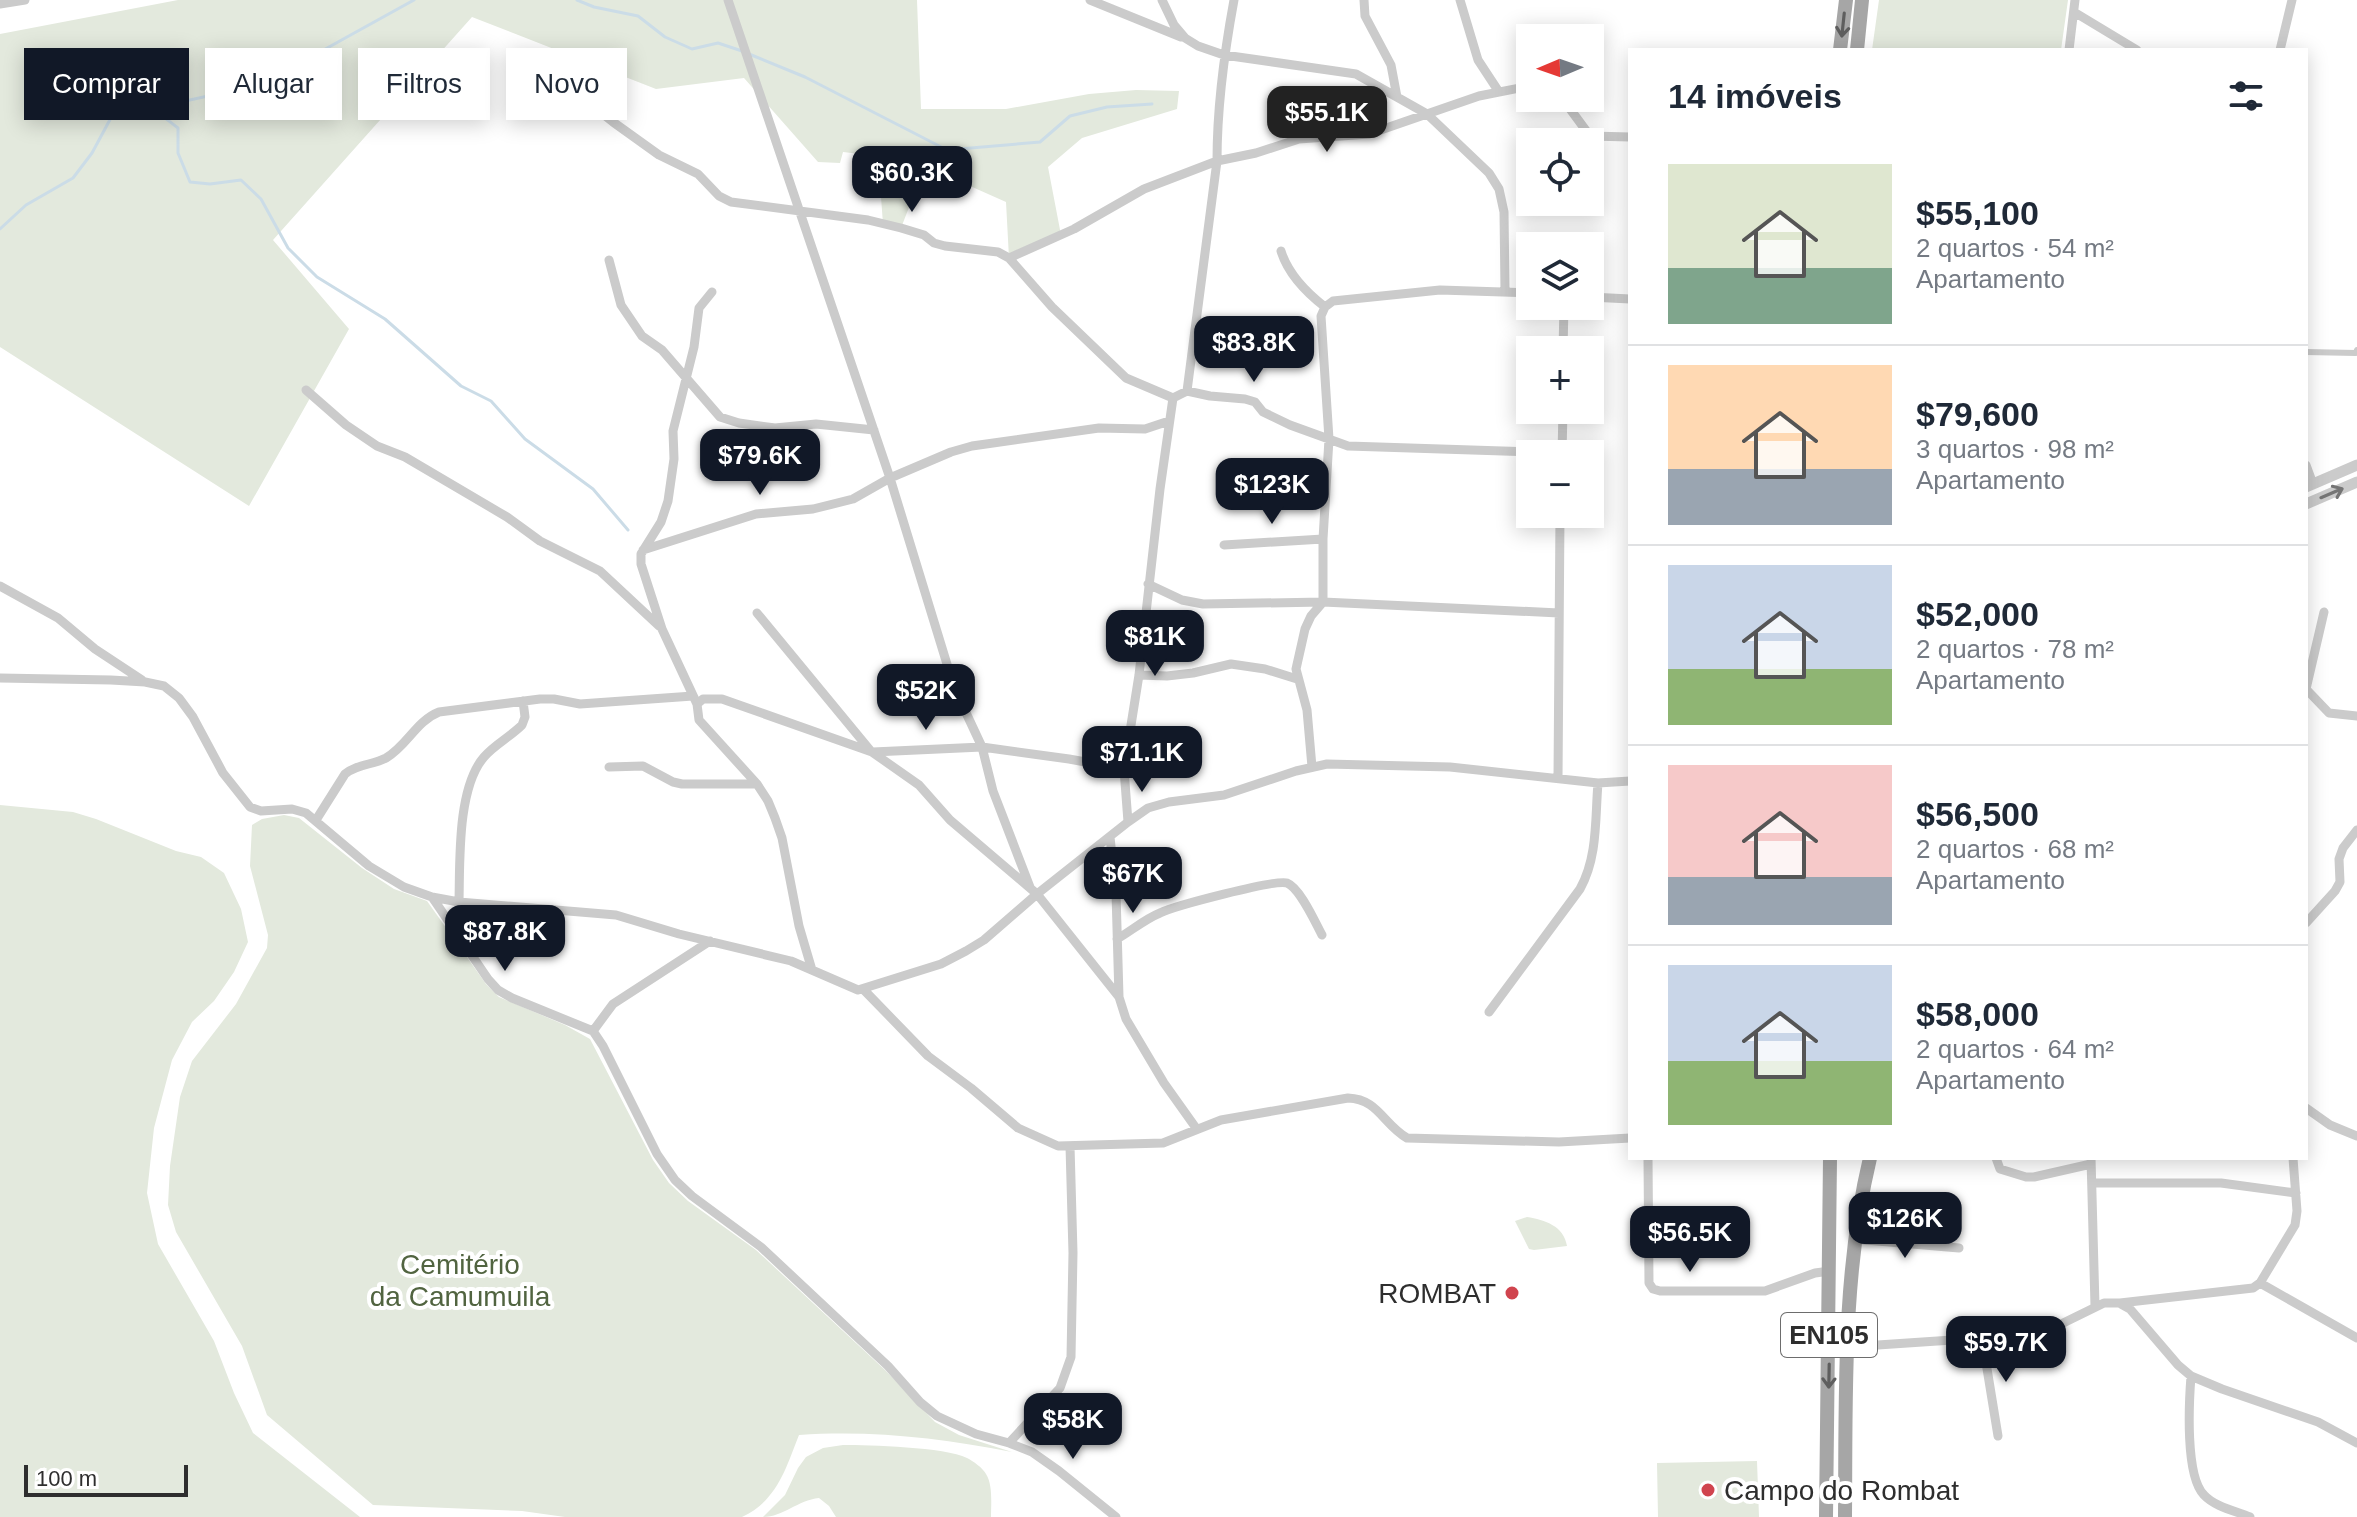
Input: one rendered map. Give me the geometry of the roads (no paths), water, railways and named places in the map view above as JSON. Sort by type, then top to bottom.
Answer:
[{"type":"main road","points":[[1840,48],[1846,0]]},
{"type":"main road","points":[[1857,48],[1862,0]]},
{"type":"main road","name":"EN105","points":[[1826,1517],[1830,1160]]},
{"type":"main road","name":"EN105","points":[[1845,1517],[1848,1315],[1854,1239],[1870,1160]]},
{"type":"street","points":[[0,4],[25,0]]},
{"type":"street","points":[[728,0],[890,478],[954,687],[982,747],[993,791],[1033,891]]},
{"type":"street","points":[[1090,0],[1224,55],[1356,74],[1427,114],[1489,173],[1499,189],[1504,212],[1505,290]]},
{"type":"street","points":[[1162,0],[1174,25],[1185,38]]},
{"type":"street","points":[[1187,391],[1217,161],[1224,55],[1234,0]]},
{"type":"street","points":[[1364,0],[1365,16],[1391,65],[1397,97]]},
{"type":"street","points":[[1460,0],[1478,60],[1499,92]]},
{"type":"street","points":[[2069,48],[2075,0]]},
{"type":"street","points":[[2280,48],[2292,0]]},
{"type":"street","points":[[2074,12],[2134,48]]},
{"type":"street","points":[[1009,258],[1074,229],[1144,189],[1217,161],[1299,139],[1369,134],[1479,96],[1516,89]]},
{"type":"street","points":[[1572,112],[1590,136],[1628,137]]},
{"type":"street","points":[[610,120],[659,155],[698,174],[719,196],[731,202],[868,220],[912,231],[945,246],[998,252],[1009,258],[1052,307],[1126,378],[1173,398],[1187,391],[1245,399],[1255,402],[1263,412],[1348,446],[1516,451]]},
{"type":"street","points":[[1281,251],[1285,262],[1309,295],[1325,307]]},
{"type":"street","points":[[609,260],[621,305],[642,336],[662,350],[720,417],[775,428],[816,424],[874,430]]},
{"type":"street","points":[[1312,767],[1307,710],[1296,669],[1305,629],[1323,602],[1329,439],[1321,316],[1325,307],[1333,301],[1440,290],[1516,291]]},
{"type":"street","points":[[712,292],[699,308],[694,347],[673,431],[674,459],[668,501],[661,522],[643,550],[641,564],[662,629],[695,700],[699,720],[757,784],[768,801],[782,838],[799,926],[812,970]]},
{"type":"street","points":[[1604,298],[1628,299]]},
{"type":"street","points":[[2308,352],[2356,353],[2357,350]]},
{"type":"street","points":[[306,390],[346,425],[377,446],[405,457],[507,517],[540,541],[600,571],[662,629]]},
{"type":"street","points":[[1128,822],[1124,769],[1139,675],[1173,398]]},
{"type":"street","points":[[643,550],[756,514],[785,513],[853,499],[890,478],[972,446],[1099,428],[1145,429],[1169,421]]},
{"type":"street","points":[[2309,485],[2357,465]]},
{"type":"street","points":[[2308,503],[2357,482]]},
{"type":"street","points":[[1558,778],[1560,528]]},
{"type":"street","points":[[1224,545],[1323,539]]},
{"type":"street","points":[[1148,584],[1192,603],[1323,602],[1559,613]]},
{"type":"street","points":[[0,586],[58,618],[95,649],[145,682]]},
{"type":"street","points":[[2308,680],[2324,612]]},
{"type":"street","points":[[757,613],[872,752],[919,785],[950,820],[1033,891],[1119,997]]},
{"type":"street","points":[[1139,675],[1193,673],[1231,664],[1265,669],[1297,679]]},
{"type":"street","points":[[0,678],[145,682],[164,686],[179,698],[193,717],[223,773],[250,807],[261,811],[292,809],[306,813],[369,866],[404,887],[459,902],[616,915],[791,961],[853,989],[863,989],[941,964],[966,951],[984,940],[1033,891],[1148,808],[1169,802],[1224,795],[1327,764],[1450,767],[1598,783],[1628,781]]},
{"type":"street","points":[[2308,691],[2329,713],[2357,716]]},
{"type":"street","points":[[316,820],[345,774],[395,752],[429,716],[439,712],[554,699],[580,704],[722,699],[872,752],[982,747],[1124,769]]},
{"type":"street","points":[[459,902],[466,793],[484,757],[522,725],[525,717],[523,701]]},
{"type":"street","points":[[609,767],[643,766],[682,784],[757,784]]},
{"type":"street","points":[[1489,1012],[1589,874],[1598,783]]},
{"type":"street","points":[[2308,921],[2340,882],[2339,859],[2343,848],[2357,830]]},
{"type":"street","points":[[1110,837],[1116,893],[1119,997],[1126,1019],[1164,1083],[1196,1128]]},
{"type":"street","points":[[1117,939],[1160,912],[1281,882],[1290,884],[1298,893],[1322,935]]},
{"type":"street","points":[[432,897],[498,990],[593,1031],[657,1154],[675,1180],[692,1196],[761,1247],[937,1416],[976,1434],[1032,1452],[1116,1517]]},
{"type":"street","points":[[593,1031],[613,1004],[710,941]]},
{"type":"street","points":[[863,989],[928,1056],[1018,1128],[1049,1144],[1163,1143],[1221,1120],[1348,1098],[1369,1102],[1407,1138],[1559,1142],[1628,1138]]},
{"type":"street","points":[[2308,1109],[2330,1125],[2357,1136]]},
{"type":"street","points":[[1009,1443],[1060,1388],[1071,1357],[1073,1253],[1070,1146]]},
{"type":"street","points":[[1648,1160],[1649,1283],[1653,1289],[1765,1291],[1815,1273],[1830,1271]]},
{"type":"street","points":[[1997,1160],[2000,1169],[2026,1177],[2091,1161],[2095,1306]]},
{"type":"street","points":[[1848,1347],[1982,1338],[2053,1328],[2104,1303],[2253,1288],[2260,1283],[2295,1225],[2293,1160]]},
{"type":"street","points":[[2092,1183],[2221,1183],[2296,1193]]},
{"type":"street","points":[[1854,1239],[1959,1248]]},
{"type":"street","points":[[2260,1283],[2357,1338]]},
{"type":"street","points":[[2120,1303],[2130,1309],[2191,1376],[2318,1422],[2357,1443]]},
{"type":"street","points":[[1982,1338],[1998,1436]]},
{"type":"street","points":[[2191,1376],[2190,1435],[2198,1484],[2204,1496],[2250,1517]]},
{"type":"waterway","points":[[189,100],[262,84],[414,0]]},
{"type":"waterway","points":[[577,0],[594,7],[638,16],[665,37],[692,49],[718,43],[742,51]]},
{"type":"waterway","points":[[749,54],[805,77],[947,150],[1040,142],[1070,116],[1107,107],[1152,104]]},
{"type":"waterway","points":[[0,229],[26,205],[73,178],[92,153],[120,101],[151,109],[178,128],[178,153],[190,182],[210,184],[241,180],[261,199],[288,248],[317,277],[385,319],[461,386],[491,401],[525,439],[593,489],[628,530]]},
{"type":"place","name":"ROMBAT","points":[[1512,1293]]},
{"type":"place","name":"Campo do Rombat","points":[[1708,1490]]},
{"type":"park label","name":"Cemitério da Camumuila","points":[[460,1280]]}]
